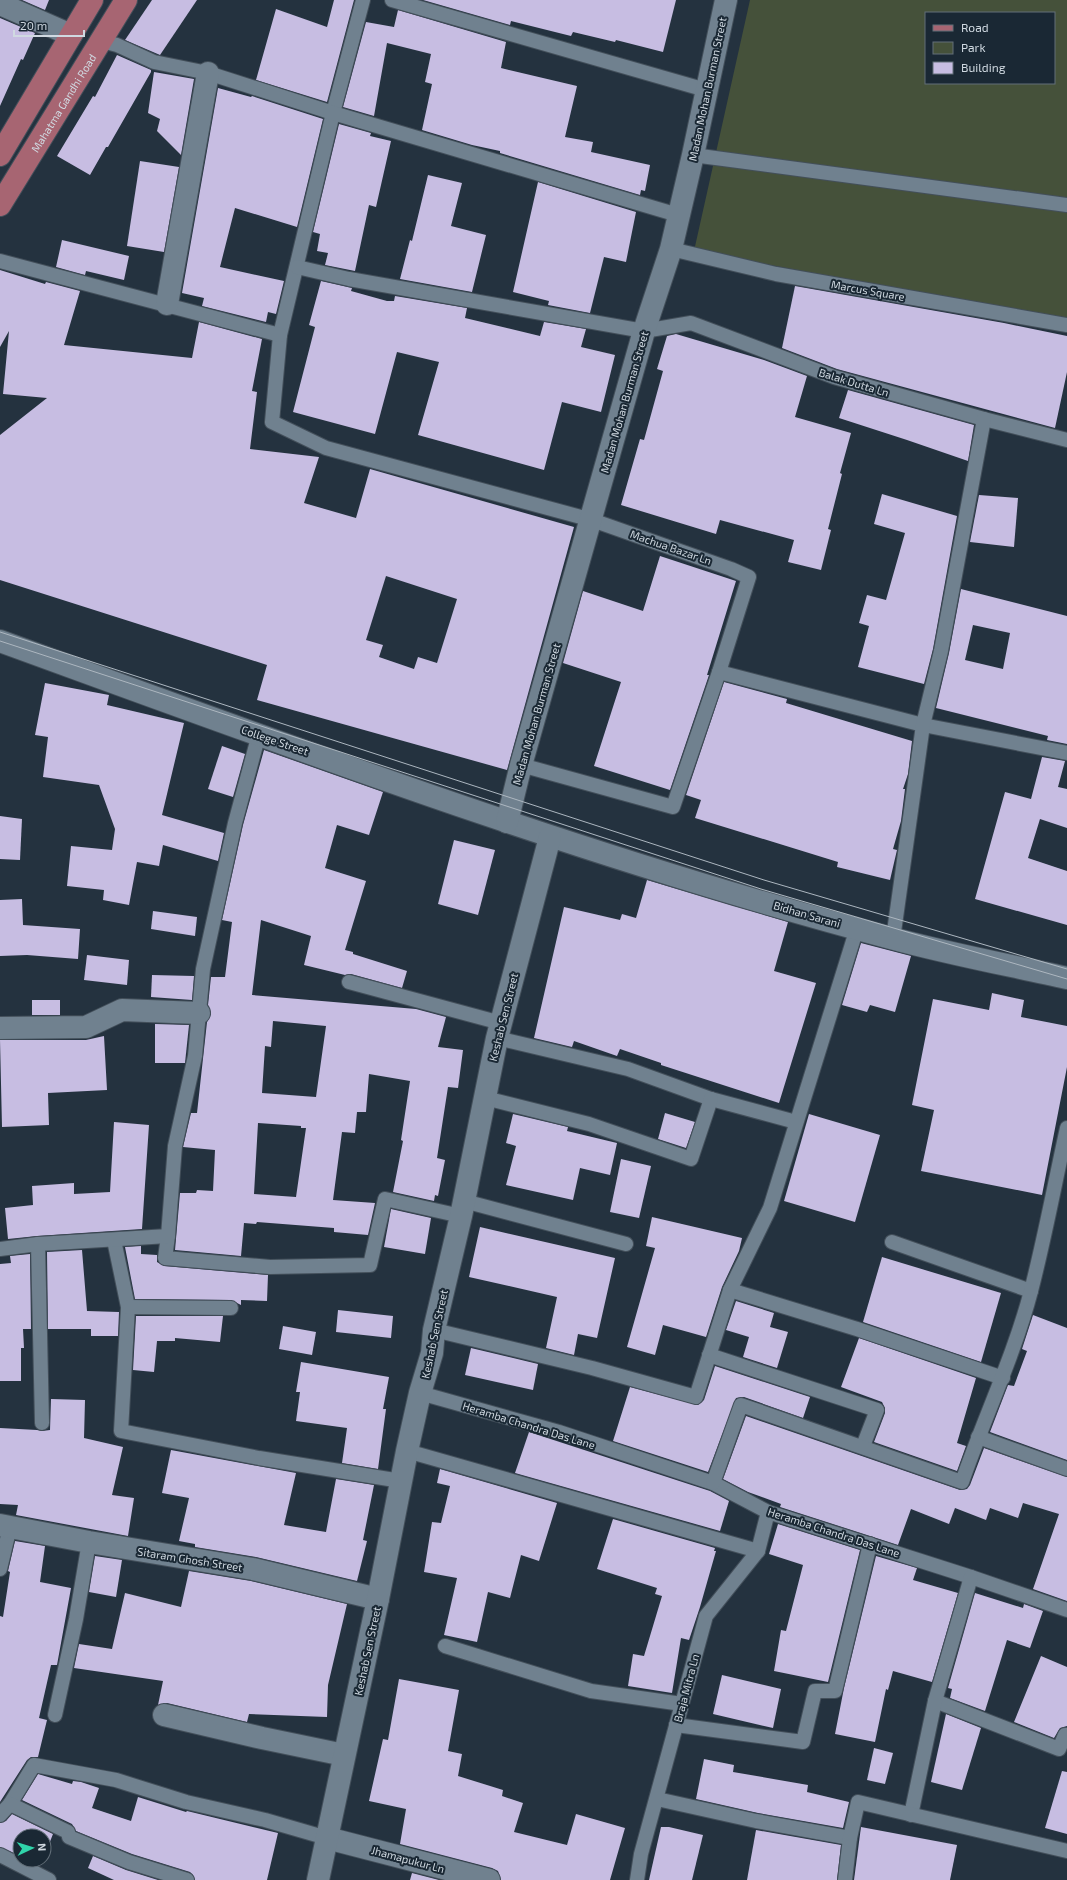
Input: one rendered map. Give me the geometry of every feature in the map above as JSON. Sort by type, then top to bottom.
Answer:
[{"type":"main road","points":[[0,156],[92,0]]},
{"type":"main road","name":"Mahatma Gandhi Road","points":[[0,205],[126,0]]},
{"type":"main road","name":"Madan Mohan Burman Street","points":[[509,812],[644,331],[671,249],[693,155],[726,0]]},
{"type":"main road","points":[[0,4],[71,35]]},
{"type":"main road","points":[[167,304],[208,73]]},
{"type":"main road","name":"College Street","points":[[0,641],[259,734],[509,812],[550,837]]},
{"type":"main road","name":"Bidhan Sarani","points":[[550,837],[716,889],[893,939],[1067,978]]},
{"type":"main road","name":"Keshab Sen Street","points":[[318,1880],[378,1599],[407,1451],[420,1393],[432,1353],[434,1330],[463,1209],[499,1030],[550,837]]},
{"type":"main road","points":[[0,1028],[86,1027],[122,1010],[199,1013]]},
{"type":"main road","name":"Sitaram Ghosh Street","points":[[5,1526],[89,1542],[253,1569],[378,1599]]},
{"type":"main road","points":[[164,1715],[344,1755]]},
{"type":"main road","name":"Jhamapukur Ln","points":[[326,1838],[488,1880]]},
{"type":"lane","points":[[0,261],[280,335],[333,113],[363,0]]},
{"type":"lane","points":[[392,0],[706,90]]},
{"type":"lane","points":[[102,41],[117,45],[154,62],[208,73],[333,113],[678,215]]},
{"type":"lane","points":[[693,155],[1067,205]]},
{"type":"lane","name":"Marcus Square","points":[[671,249],[776,274],[1067,325]]},
{"type":"lane","name":"Balak Dutta Ln","points":[[297,267],[349,279],[644,331],[691,323],[834,377],[984,419],[1067,440]]},
{"type":"lane","name":"Machua Bazar Ln","points":[[280,335],[272,422],[326,448],[592,520],[731,568],[749,577],[719,672]]},
{"type":"lane","points":[[893,939],[924,725],[941,651],[984,419]]},
{"type":"lane","points":[[521,765],[673,807],[719,672],[924,725],[1067,753]]},
{"type":"lane","points":[[259,734],[235,823],[203,969],[195,1056],[175,1146],[166,1258],[270,1267],[370,1265],[385,1199],[463,1209],[626,1244]]},
{"type":"lane","points":[[434,1330],[592,1368],[696,1397],[730,1290],[770,1208],[856,928]]},
{"type":"lane","points":[[349,982],[628,1069],[711,1099],[796,1122]]},
{"type":"lane","points":[[485,1098],[589,1124],[691,1159],[711,1099]]},
{"type":"lane","points":[[713,1483],[741,1405],[863,1446],[962,1482],[978,1437],[1003,1378],[1031,1292],[1067,1128]]},
{"type":"lane","points":[[0,1249],[38,1244],[168,1236]]},
{"type":"lane","points":[[114,1240],[128,1307],[121,1431],[259,1458],[401,1481]]},
{"type":"lane","points":[[892,1242],[1031,1292]]},
{"type":"lane","points":[[38,1244],[42,1423]]},
{"type":"lane","points":[[730,1290],[857,1329],[1003,1378]]},
{"type":"lane","points":[[128,1307],[231,1308]]},
{"type":"lane","points":[[709,1355],[877,1410],[863,1446]]},
{"type":"lane","name":"Heramba Chandra Das Lane","points":[[420,1393],[559,1432],[713,1483],[768,1512],[971,1577],[1067,1610]]},
{"type":"lane","points":[[978,1437],[1067,1469]]},
{"type":"lane","points":[[407,1451],[758,1551]]},
{"type":"lane","name":"Braja Mitra Ln","points":[[636,1880],[641,1854],[706,1616],[758,1551],[768,1512]]},
{"type":"lane","points":[[0,1569],[5,1526]]},
{"type":"lane","points":[[55,1715],[76,1619],[89,1542]]},
{"type":"lane","points":[[676,1725],[803,1742],[815,1690],[835,1691],[870,1544]]},
{"type":"lane","points":[[911,1815],[935,1701],[971,1577]]},
{"type":"lane","points":[[445,1646],[591,1691],[682,1704]]},
{"type":"lane","points":[[935,1701],[1059,1749],[1065,1735],[1067,1735]]},
{"type":"lane","points":[[0,1815],[10,1804],[34,1765],[116,1780],[186,1802],[265,1820],[326,1838]]},
{"type":"lane","points":[[657,1799],[756,1821],[850,1838]]},
{"type":"lane","points":[[845,1880],[850,1838],[858,1802],[1067,1851]]},
{"type":"lane","points":[[10,1804],[68,1832],[69,1837],[129,1862],[187,1880]]},
{"type":"lane","points":[[0,1855],[49,1880]]},
{"type":"green space","points":[[750,0],[1067,0],[1067,320],[694,251]]},
{"type":"building","points":[[22,0],[49,0],[45,10]]},
{"type":"building","points":[[152,0],[197,0],[160,55],[125,40]]},
{"type":"building","points":[[334,0],[354,0],[327,102],[256,80],[276,9],[327,27]]},
{"type":"building","points":[[423,0],[676,0],[663,52],[616,40],[615,42],[573,32],[571,36],[511,21],[510,25]]},
{"type":"building","points":[[398,10],[506,42],[501,68],[577,86],[565,137],[593,142],[591,152],[650,165],[645,191],[641,190],[640,195],[500,153],[500,151],[472,145],[422,130],[432,84],[425,82],[431,54],[387,43],[374,116],[343,107],[366,22],[394,27]]},
{"type":"building","points":[[0,18],[35,33],[23,60],[21,59],[0,106]]},
{"type":"building","points":[[117,55],[151,70],[151,72],[108,147],[106,147],[90,175],[57,156],[93,96],[95,97]]},
{"type":"building","points":[[154,72],[194,79],[181,155],[157,131],[160,119],[148,113]]},
{"type":"building","points":[[218,88],[251,97],[252,96],[323,119],[297,227],[235,208],[220,267],[284,281],[276,314],[268,312],[266,322],[202,306],[204,298],[182,293]]},
{"type":"building","points":[[339,124],[371,133],[370,136],[391,141],[376,207],[369,205],[355,271],[325,265],[328,253],[317,251],[320,234],[313,232]]},
{"type":"building","points":[[140,161],[179,167],[164,252],[127,246]]},
{"type":"building","points":[[428,175],[462,183],[451,226],[486,235],[472,292],[400,279],[410,240],[412,241]]},
{"type":"building","points":[[538,182],[636,212],[626,262],[604,257],[590,313],[548,305],[549,301],[513,292]]},
{"type":"building","points":[[62,240],[129,256],[124,280],[86,271],[85,275],[56,267]]},
{"type":"building","points":[[0,270],[45,284],[46,282],[80,291],[64,345],[192,358],[199,322],[262,339],[252,391],[257,392],[250,449],[319,457],[304,503],[356,518],[370,469],[574,527],[507,770],[257,700],[267,665],[0,580],[0,435],[47,398],[3,394],[9,331],[0,347]],"holes":[[[386,576],[457,599],[437,663],[418,657],[414,669],[379,657],[383,645],[366,640]]]},
{"type":"building","points":[[321,281],[352,288],[351,291],[387,301],[394,301],[395,296],[467,308],[465,318],[540,336],[544,322],[586,329],[581,347],[615,355],[601,412],[562,402],[544,470],[418,435],[439,362],[397,352],[375,434],[293,412],[315,327],[309,325]]},
{"type":"building","points":[[795,286],[1004,323],[1067,336],[1067,372],[1055,428],[837,369],[782,348]]},
{"type":"building","points":[[676,334],[764,360],[807,376],[795,417],[851,433],[840,473],[842,474],[828,529],[831,530],[821,570],[788,562],[794,540],[720,520],[716,534],[621,505],[640,439],[644,440],[663,371],[657,369],[667,336]]},
{"type":"building","points":[[848,390],[974,425],[968,461],[839,418]]},
{"type":"building","points":[[882,494],[957,516],[933,649],[924,684],[858,667],[869,626],[859,623],[867,595],[886,600],[905,533],[874,524]]},
{"type":"building","points":[[979,495],[1018,498],[1014,547],[970,542]]},
{"type":"building","points":[[660,556],[736,581],[707,675],[709,675],[670,790],[594,766],[621,682],[563,663],[583,591],[643,611]]},
{"type":"building","points":[[961,589],[1067,616],[1067,744],[1047,740],[1048,736],[936,708],[949,653]],"holes":[[[973,625],[1010,633],[1003,669],[965,660]]]},
{"type":"building","points":[[724,682],[787,699],[786,703],[912,741],[908,774],[903,789],[905,789],[901,821],[893,849],[897,850],[890,880],[837,867],[838,862],[695,818],[701,800],[686,795]]},
{"type":"building","points":[[45,683],[109,695],[107,705],[184,723],[162,815],[224,833],[218,861],[163,845],[159,866],[137,862],[129,905],[103,900],[104,890],[67,886],[71,846],[112,850],[115,829],[99,785],[43,777],[48,737],[35,735]]},
{"type":"building","points":[[222,746],[245,754],[233,797],[208,789]]},
{"type":"building","points":[[264,750],[383,792],[369,835],[337,825],[325,868],[366,881],[345,950],[353,952],[353,954],[407,971],[402,988],[351,974],[345,975],[304,965],[311,936],[261,920],[252,995],[416,1009],[446,1017],[438,1047],[463,1050],[458,1088],[448,1087],[437,1158],[445,1160],[438,1196],[435,1195],[434,1201],[393,1192],[403,1141],[401,1140],[410,1081],[369,1074],[366,1112],[357,1112],[355,1133],[342,1132],[333,1200],[375,1203],[368,1235],[334,1232],[334,1228],[257,1222],[256,1224],[244,1223],[241,1256],[175,1250],[180,1193],[196,1193],[197,1190],[213,1191],[215,1150],[183,1147],[191,1113],[197,1113],[207,1022],[211,1014],[208,1005],[211,977],[225,977],[232,922],[222,920],[243,825]],"holes":[[[273,1021],[326,1026],[316,1097],[262,1093],[265,1046],[271,1047]],[[258,1123],[301,1126],[301,1128],[306,1128],[296,1197],[254,1194]]]},
{"type":"building","points":[[1042,757],[1065,761],[1058,787],[1067,789],[1067,828],[1040,819],[1028,858],[1067,871],[1067,925],[975,899],[1005,792],[1031,799]]},
{"type":"building","points":[[0,816],[22,819],[20,860],[0,859]]},
{"type":"building","points":[[454,840],[495,850],[478,915],[438,904]]},
{"type":"building","points":[[647,880],[788,922],[774,971],[816,983],[779,1103],[661,1065],[661,1063],[620,1049],[617,1056],[574,1041],[572,1047],[534,1038],[564,907],[620,920],[622,914],[636,918]]},
{"type":"building","points":[[22,899],[23,925],[80,929],[78,959],[27,955],[0,956],[0,900]]},
{"type":"building","points":[[153,911],[197,917],[195,936],[151,929]]},
{"type":"building","points":[[861,943],[911,956],[895,1012],[870,1005],[867,1012],[842,1005]]},
{"type":"building","points":[[87,955],[129,960],[127,985],[84,980]]},
{"type":"building","points":[[152,975],[194,976],[192,1000],[151,997]]},
{"type":"building","points":[[992,993],[1024,1000],[1021,1017],[1067,1026],[1067,1067],[1042,1195],[921,1171],[934,1110],[912,1105],[933,999],[989,1010]]},
{"type":"building","points":[[32,1000],[60,1000],[60,1015],[32,1015]]},
{"type":"building","points":[[155,1024],[189,1025],[185,1063],[155,1063]]},
{"type":"building","points":[[104,1036],[107,1090],[48,1093],[49,1125],[2,1127],[0,1040],[86,1040]]},
{"type":"building","points":[[665,1113],[695,1122],[686,1148],[658,1139]]},
{"type":"building","points":[[513,1114],[568,1127],[567,1131],[617,1143],[610,1175],[580,1168],[573,1200],[506,1185],[516,1146],[506,1143]]},
{"type":"building","points":[[809,1114],[880,1135],[855,1222],[784,1201]]},
{"type":"building","points":[[114,1122],[149,1125],[142,1229],[8,1239],[5,1208],[33,1205],[32,1186],[74,1183],[74,1194],[110,1192]]},
{"type":"building","points":[[621,1159],[651,1166],[639,1218],[610,1212]]},
{"type":"building","points":[[391,1209],[431,1218],[425,1254],[384,1247]]},
{"type":"building","points":[[652,1217],[742,1238],[739,1251],[722,1287],[706,1337],[663,1325],[655,1355],[627,1347],[655,1248],[646,1246]]},
{"type":"building","points":[[480,1227],[615,1258],[597,1338],[578,1334],[574,1355],[546,1348],[557,1297],[469,1277]]},
{"type":"building","points":[[141,1246],[141,1254],[157,1255],[157,1262],[164,1266],[268,1275],[267,1301],[241,1300],[241,1305],[231,1300],[135,1299],[125,1247]]},
{"type":"building","points":[[82,1250],[87,1311],[119,1312],[118,1336],[91,1336],[91,1329],[48,1329],[47,1252]]},
{"type":"building","points":[[30,1254],[31,1329],[23,1329],[24,1348],[21,1348],[21,1381],[0,1381],[0,1264],[11,1263],[10,1256]]},
{"type":"building","points":[[882,1257],[1001,1293],[981,1362],[863,1322]]},
{"type":"building","points":[[736,1301],[774,1313],[770,1327],[788,1332],[777,1368],[743,1357],[749,1337],[726,1330]]},
{"type":"building","points":[[338,1310],[393,1316],[391,1338],[336,1332]]},
{"type":"building","points":[[1033,1315],[1067,1328],[1067,1460],[990,1432],[1008,1385],[1014,1386],[1027,1351],[1022,1349]]},
{"type":"building","points":[[136,1316],[223,1316],[220,1342],[175,1338],[175,1341],[157,1341],[154,1372],[133,1370]]},
{"type":"building","points":[[283,1326],[316,1332],[312,1355],[279,1349]]},
{"type":"building","points":[[859,1338],[976,1378],[957,1443],[966,1446],[957,1471],[874,1442],[885,1413],[885,1408],[882,1402],[841,1387]]},
{"type":"building","points":[[471,1348],[538,1364],[533,1390],[465,1375]]},
{"type":"building","points":[[301,1362],[389,1377],[383,1409],[386,1409],[378,1469],[342,1463],[347,1428],[296,1421],[300,1392],[296,1392]]},
{"type":"building","points":[[715,1366],[810,1397],[803,1418],[744,1397],[736,1398],[708,1472],[613,1441],[630,1387],[698,1405],[704,1400]]},
{"type":"building","points":[[51,1399],[85,1400],[84,1438],[123,1447],[112,1495],[134,1498],[128,1536],[16,1515],[18,1505],[0,1504],[0,1428],[42,1431],[50,1430]]},
{"type":"building","points":[[746,1416],[960,1490],[967,1489],[970,1485],[984,1448],[1067,1477],[1067,1601],[1033,1589],[1059,1514],[1023,1503],[1018,1518],[990,1508],[986,1520],[955,1508],[949,1524],[911,1509],[898,1545],[780,1507],[781,1504],[748,1492],[723,1479]]},
{"type":"building","points":[[529,1432],[710,1491],[729,1501],[720,1531],[515,1473]]},
{"type":"building","points":[[171,1450],[296,1473],[284,1525],[326,1532],[336,1479],[374,1485],[363,1540],[367,1541],[357,1581],[256,1557],[195,1547],[195,1544],[179,1541],[189,1498],[162,1493]]},
{"type":"building","points":[[440,1469],[557,1503],[539,1561],[521,1555],[510,1598],[488,1592],[477,1642],[444,1635],[457,1578],[424,1572],[432,1522],[441,1523],[450,1486],[437,1483]]},
{"type":"building","points":[[613,1519],[715,1548],[714,1551],[716,1551],[689,1640],[681,1638],[672,1693],[628,1686],[633,1654],[644,1656],[662,1596],[655,1594],[657,1588],[597,1569]]},
{"type":"building","points":[[778,1524],[860,1550],[828,1682],[774,1671],[781,1630],[786,1631],[803,1565],[769,1554]]},
{"type":"building","points":[[15,1541],[45,1546],[40,1582],[71,1588],[57,1665],[51,1665],[39,1718],[47,1720],[38,1757],[31,1757],[27,1760],[0,1802],[0,1616],[3,1617],[10,1572],[8,1571]]},
{"type":"building","points":[[95,1556],[122,1560],[116,1597],[89,1592]]},
{"type":"building","points":[[876,1556],[917,1568],[913,1580],[958,1593],[932,1682],[893,1671],[888,1690],[886,1689],[875,1742],[835,1734],[844,1688]]},
{"type":"building","points":[[189,1571],[251,1581],[347,1604],[328,1685],[327,1717],[249,1714],[247,1722],[167,1703],[158,1705],[163,1681],[74,1668],[79,1644],[112,1649],[125,1593],[181,1607]]},
{"type":"building","points":[[975,1593],[1023,1608],[1024,1604],[1043,1611],[1030,1648],[1007,1640],[985,1711],[950,1698],[952,1689],[948,1688]]},
{"type":"building","points":[[1041,1656],[1067,1667],[1067,1726],[1060,1728],[1054,1738],[1014,1722]]},
{"type":"building","points":[[722,1675],[781,1689],[773,1728],[713,1714]]},
{"type":"building","points":[[399,1679],[459,1690],[448,1751],[462,1754],[458,1776],[503,1790],[502,1796],[523,1803],[514,1832],[567,1845],[576,1814],[625,1828],[610,1880],[501,1880],[498,1871],[492,1868],[400,1844],[406,1809],[369,1801],[383,1739],[388,1740]]},
{"type":"building","points":[[946,1714],[981,1728],[962,1790],[931,1782]]},
{"type":"building","points":[[874,1748],[893,1753],[885,1784],[867,1780]]},
{"type":"building","points":[[704,1759],[734,1765],[733,1772],[808,1785],[807,1792],[849,1802],[843,1828],[758,1813],[696,1799]]},
{"type":"building","points":[[1062,1771],[1067,1772],[1067,1834],[1045,1828]]},
{"type":"building","points":[[38,1774],[72,1784],[73,1781],[81,1782],[99,1788],[92,1808],[131,1821],[138,1797],[186,1812],[278,1833],[267,1880],[195,1880],[190,1872],[132,1854],[76,1831],[72,1824],[22,1800]]},
{"type":"building","points":[[12,1814],[41,1828],[12,1828],[12,1852],[0,1847],[0,1823],[6,1821]]},
{"type":"building","points":[[661,1827],[669,1827],[703,1835],[692,1880],[649,1880]]},
{"type":"building","points":[[861,1827],[957,1845],[950,1880],[854,1880]]},
{"type":"building","points":[[756,1830],[841,1845],[837,1880],[747,1880]]},
{"type":"building","points":[[93,1856],[126,1870],[158,1880],[114,1880],[88,1868]]},
{"type":"building","points":[[412,1873],[439,1880],[410,1880]]},
{"type":"tram line","points":[[0,632],[764,880],[1067,969]]},
{"type":"tram line","points":[[0,641],[761,889],[1067,979]]}]
